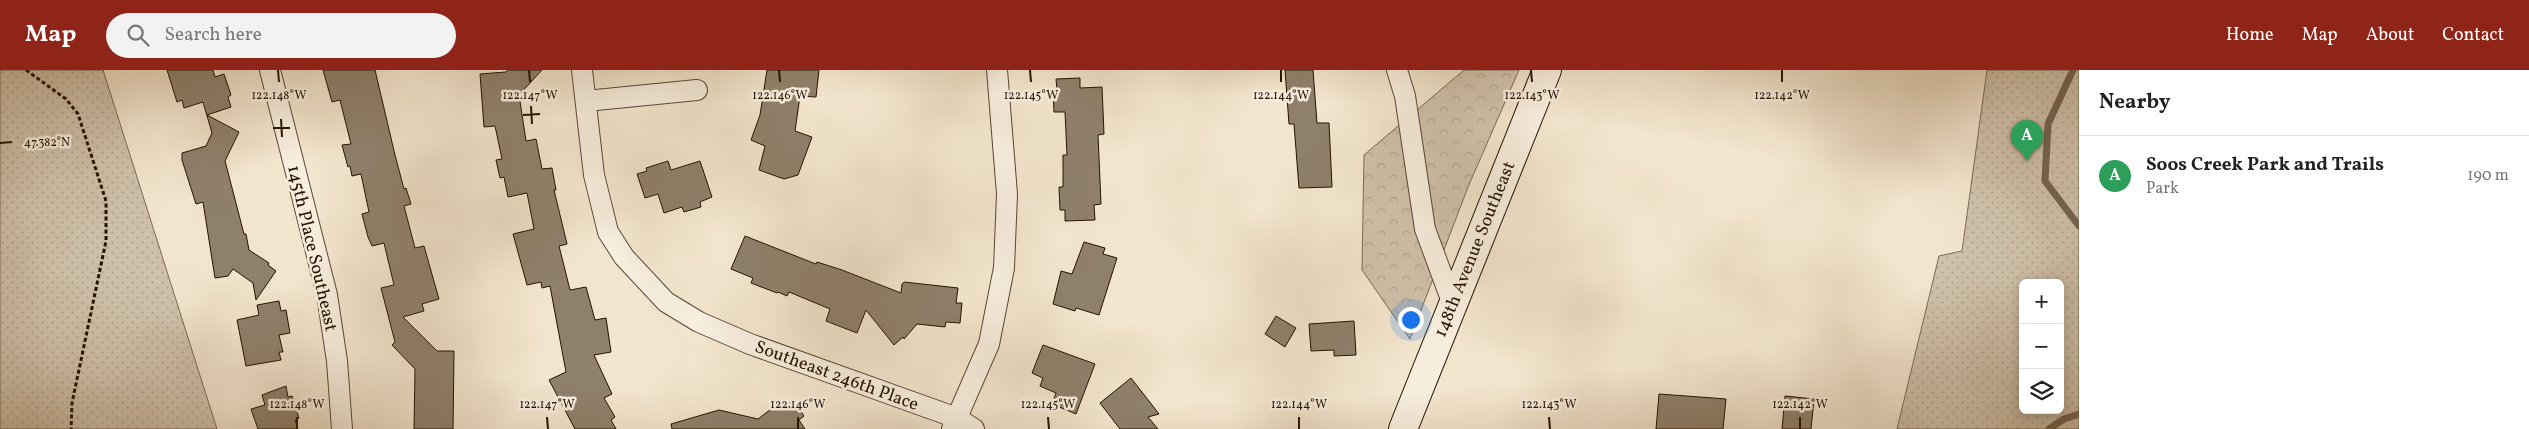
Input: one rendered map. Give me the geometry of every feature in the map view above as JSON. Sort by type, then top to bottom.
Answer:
[{"type":"street","name":"145th Place Southeast","points":[[270,70],[326,295],[337,361],[342,429]]},
{"type":"street","name":"Southeast 246th Place","points":[[582,70],[594,175],[608,232],[624,257],[666,302],[700,322],[750,344],[974,429]]},
{"type":"street","points":[[954,423],[989,344],[1004,268],[1008,194],[997,70]]},
{"type":"street","points":[[1397,70],[1405,96],[1425,228],[1452,302]]},
{"type":"street","name":"148th Avenue Southeast","points":[[1402,429],[1547,70]]},
{"type":"street","points":[[586,101],[697,90]]},
{"type":"path","points":[[26,70],[66,100],[78,114],[106,201],[106,240],[72,404],[71,429]]},
{"type":"green space","points":[[0,70],[103,70],[217,429],[0,429]]},
{"type":"green space","points":[[1464,70],[1519,70],[1468,187],[1410,339],[1362,270],[1364,155]]},
{"type":"green space","points":[[1987,70],[2079,70],[2079,429],[1897,429],[1939,256],[1962,251]]},
{"type":"building","points":[[167,70],[213,70],[215,77],[224,74],[231,95],[228,97],[231,107],[207,115],[239,132],[225,161],[244,234],[246,234],[249,250],[269,263],[268,265],[276,271],[256,300],[253,283],[233,269],[228,276],[215,278],[203,202],[196,204],[182,160],[182,153],[206,146],[212,133],[203,102],[184,108],[182,100],[177,102]]},
{"type":"building","points":[[323,70],[375,70],[404,189],[406,188],[411,204],[404,206],[415,248],[424,246],[439,299],[422,304],[424,311],[403,317],[437,351],[454,351],[453,429],[414,429],[415,369],[392,345],[395,342],[381,288],[394,285],[384,243],[372,246],[368,237],[362,214],[369,212],[361,174],[352,176],[350,166],[348,167],[342,145],[351,144],[340,100],[332,102]]},
{"type":"building","points":[[508,70],[542,70],[519,95],[526,141],[536,139],[542,169],[552,168],[556,190],[554,190],[567,244],[559,246],[570,290],[586,287],[595,320],[606,318],[611,352],[594,355],[612,394],[604,398],[615,417],[611,420],[616,429],[575,429],[549,380],[566,372],[550,286],[542,288],[541,282],[527,285],[513,234],[534,229],[527,193],[508,197],[504,177],[500,178],[496,160],[502,159],[495,126],[484,127],[480,74],[506,72]]},
{"type":"building","points":[[767,70],[819,70],[816,97],[800,96],[795,131],[812,137],[798,175],[784,179],[759,170],[765,146],[751,140],[760,115]]},
{"type":"building","points":[[1285,70],[1313,70],[1317,123],[1329,123],[1332,187],[1299,188],[1294,124],[1289,124]]},
{"type":"building","points":[[1080,78],[1080,88],[1102,87],[1104,134],[1098,135],[1101,204],[1094,205],[1095,220],[1065,221],[1065,210],[1060,210],[1059,187],[1063,187],[1063,155],[1067,155],[1065,112],[1054,112],[1053,89],[1057,89],[1056,79]]},
{"type":"building","points":[[668,161],[671,170],[700,161],[712,197],[700,202],[701,207],[684,212],[682,207],[664,213],[658,194],[645,198],[637,174],[647,171],[646,168]]},
{"type":"building","points":[[745,236],[816,264],[817,262],[842,270],[901,293],[904,282],[958,288],[956,303],[962,303],[960,323],[946,322],[945,327],[917,324],[904,339],[903,337],[894,345],[866,310],[857,333],[826,321],[830,309],[789,292],[787,296],[751,283],[753,278],[731,269]]},
{"type":"building","points":[[1084,242],[1105,248],[1103,254],[1117,258],[1099,315],[1076,308],[1075,311],[1053,304],[1061,271],[1072,274]]},
{"type":"building","points":[[279,301],[281,311],[286,310],[290,333],[279,335],[283,352],[279,352],[281,360],[246,366],[237,320],[259,315],[257,305]]},
{"type":"building","points":[[1276,316],[1296,328],[1285,347],[1265,334]]},
{"type":"building","points":[[1354,321],[1356,355],[1334,356],[1334,350],[1311,351],[1309,324]]},
{"type":"building","points":[[1043,345],[1095,364],[1076,414],[1052,404],[1056,393],[1040,386],[1043,378],[1032,373]]},
{"type":"building","points":[[1131,378],[1159,414],[1148,417],[1158,429],[1120,429],[1100,403]]},
{"type":"building","points":[[286,386],[288,397],[292,396],[299,418],[295,420],[298,429],[258,429],[251,409],[265,405],[262,395]]},
{"type":"building","points":[[1659,394],[1726,399],[1723,429],[1656,429]]},
{"type":"building","points":[[1785,396],[1814,399],[1811,429],[1782,429]]},
{"type":"building","points":[[793,400],[804,416],[799,420],[805,429],[672,429],[671,424],[719,410],[758,419],[779,403],[781,407]]},
{"type":"waterway","points":[[2073,70],[2048,124],[2045,181],[2079,226]]},
{"type":"waterway","points":[[2049,429],[2064,419],[2079,414]]},
{"type":"place","name":"Soos Creek Park and Trails","points":[[2027,161]]}]
